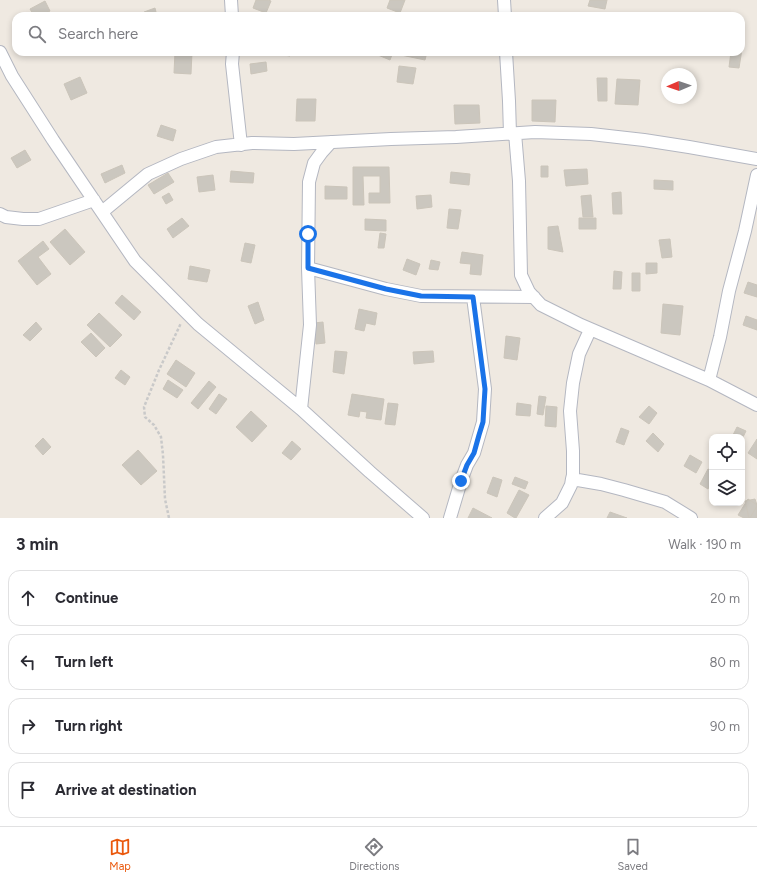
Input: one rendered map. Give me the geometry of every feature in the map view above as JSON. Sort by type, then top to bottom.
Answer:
[{"type":"street","points":[[231,0],[232,12]]},
{"type":"street","points":[[504,0],[504,12]]},
{"type":"street","points":[[0,52],[16,83],[53,140],[136,261],[198,324],[301,409],[370,472],[424,518]]},
{"type":"street","points":[[232,56],[241,145]]},
{"type":"street","points":[[506,56],[512,133],[519,181],[521,275],[529,292],[541,304],[590,330],[709,380],[757,405]]},
{"type":"street","points":[[102,212],[148,174],[181,159],[216,147],[252,144],[294,144],[535,132],[591,134],[689,147],[757,159]]},
{"type":"street","points":[[301,409],[310,325],[308,268],[309,182],[314,163],[332,142]]},
{"type":"street","points":[[709,380],[757,175]]},
{"type":"street","points":[[0,214],[6,217],[23,219],[39,218],[94,200]]},
{"type":"street","points":[[308,268],[386,289],[421,296],[534,297]]},
{"type":"street","points":[[450,518],[461,481],[467,465],[474,453],[483,422],[485,389],[473,297]]},
{"type":"street","points":[[545,518],[562,503],[571,485],[573,475],[573,451],[570,410],[573,383],[579,354],[590,330]]},
{"type":"street","points":[[572,480],[601,484],[665,502],[691,518]]},
{"type":"path","points":[[169,518],[165,499],[161,437],[154,425],[145,417],[144,407],[159,370],[187,312]]},
{"type":"building","points":[[256,0],[271,1],[266,12],[253,8]]},
{"type":"building","points":[[390,0],[405,0],[400,12],[387,8]]},
{"type":"building","points":[[590,0],[607,0],[605,9],[588,6]]},
{"type":"building","points":[[45,1],[50,11],[32,12],[30,9]]},
{"type":"building","points":[[155,8],[156,12],[144,12]]},
{"type":"building","points":[[175,56],[192,56],[191,74],[174,73]]},
{"type":"building","points":[[380,56],[392,56],[390,60]]},
{"type":"building","points":[[406,56],[426,56],[425,60]]},
{"type":"building","points":[[730,56],[741,56],[739,68],[729,67]]},
{"type":"building","points":[[266,62],[267,71],[251,74],[250,64]]},
{"type":"building","points":[[399,66],[416,68],[413,84],[397,82]]},
{"type":"building","points":[[80,77],[87,93],[71,100],[64,84]]},
{"type":"building","points":[[597,78],[607,78],[607,101],[598,101]]},
{"type":"building","points":[[617,79],[640,80],[638,105],[615,104]]},
{"type":"building","points":[[297,99],[316,99],[315,121],[296,121]]},
{"type":"building","points":[[532,100],[556,100],[555,122],[532,121]]},
{"type":"building","points":[[454,105],[479,105],[480,123],[455,124]]},
{"type":"building","points":[[161,125],[176,130],[173,141],[157,136]]},
{"type":"building","points":[[25,150],[31,160],[17,168],[11,158]]},
{"type":"building","points":[[122,165],[125,173],[105,183],[101,174]]},
{"type":"building","points":[[541,166],[548,166],[548,177],[541,177]]},
{"type":"building","points":[[353,167],[389,167],[390,203],[369,203],[369,193],[380,193],[380,176],[363,176],[364,205],[353,205]]},
{"type":"building","points":[[587,169],[588,184],[566,186],[564,170]]},
{"type":"building","points":[[231,171],[254,173],[253,183],[230,182]]},
{"type":"building","points":[[451,172],[470,174],[469,185],[450,183]]},
{"type":"building","points":[[168,173],[174,182],[154,194],[148,185]]},
{"type":"building","points":[[213,175],[215,190],[199,192],[197,177]]},
{"type":"building","points":[[654,180],[673,181],[673,190],[654,189]]},
{"type":"building","points":[[325,186],[347,187],[347,199],[325,199]]},
{"type":"building","points":[[621,192],[622,214],[613,214],[612,193]]},
{"type":"building","points":[[169,193],[173,200],[166,204],[162,197]]},
{"type":"building","points":[[431,195],[432,207],[417,209],[416,196]]},
{"type":"building","points":[[591,195],[593,217],[583,217],[581,196]]},
{"type":"building","points":[[449,209],[461,210],[458,229],[447,228]]},
{"type":"building","points":[[182,218],[189,226],[173,238],[167,229]]},
{"type":"building","points":[[579,218],[596,218],[596,229],[579,229]]},
{"type":"building","points":[[365,219],[386,220],[386,231],[365,230]]},
{"type":"building","points":[[558,226],[563,252],[548,249],[548,227]]},
{"type":"building","points":[[65,229],[85,252],[70,265],[50,242]]},
{"type":"building","points":[[380,233],[386,234],[384,248],[378,248]]},
{"type":"building","points":[[670,239],[672,257],[662,258],[659,240]]},
{"type":"building","points":[[43,241],[49,249],[38,257],[51,274],[37,285],[18,261]]},
{"type":"building","points":[[245,243],[255,245],[251,263],[241,261]]},
{"type":"building","points":[[462,252],[483,255],[481,275],[470,274],[471,264],[460,263]]},
{"type":"building","points":[[407,259],[420,264],[416,275],[403,270]]},
{"type":"building","points":[[431,260],[440,262],[438,270],[429,269]]},
{"type":"building","points":[[646,263],[657,263],[657,273],[646,274]]},
{"type":"building","points":[[190,266],[210,270],[207,282],[188,279]]},
{"type":"building","points":[[614,271],[622,272],[621,289],[613,289]]},
{"type":"building","points":[[632,273],[640,273],[640,291],[632,291]]},
{"type":"building","points":[[748,282],[757,285],[757,297],[744,293]]},
{"type":"building","points":[[122,295],[141,312],[134,320],[115,303]]},
{"type":"building","points":[[258,302],[264,320],[255,324],[248,306]]},
{"type":"building","points":[[663,304],[683,306],[680,335],[661,333]]},
{"type":"building","points":[[359,309],[377,313],[375,325],[366,323],[364,331],[355,329]]},
{"type":"building","points":[[99,313],[122,335],[110,347],[87,325]]},
{"type":"building","points":[[746,316],[757,320],[757,330],[743,325]]},
{"type":"building","points":[[36,322],[42,329],[30,341],[23,335]]},
{"type":"building","points":[[323,322],[325,343],[316,344],[314,323]]},
{"type":"building","points":[[91,333],[105,348],[96,357],[81,342]]},
{"type":"building","points":[[506,336],[520,338],[517,360],[504,358]]},
{"type":"building","points":[[335,351],[347,352],[344,374],[333,372]]},
{"type":"building","points":[[433,351],[434,362],[414,364],[413,352]]},
{"type":"building","points":[[176,360],[195,373],[186,387],[167,374]]},
{"type":"building","points":[[121,370],[130,377],[125,385],[115,378]]},
{"type":"building","points":[[168,380],[183,390],[177,398],[163,389]]},
{"type":"building","points":[[209,381],[216,387],[198,409],[191,403]]},
{"type":"building","points":[[219,394],[227,399],[216,414],[209,409]]},
{"type":"building","points":[[352,394],[384,399],[381,420],[366,418],[367,412],[360,411],[359,417],[348,415]]},
{"type":"building","points":[[539,396],[546,397],[543,415],[537,414]]},
{"type":"building","points":[[388,403],[398,404],[395,425],[385,424]]},
{"type":"building","points":[[517,403],[531,405],[530,416],[516,415]]},
{"type":"building","points":[[546,406],[557,407],[556,427],[545,426]]},
{"type":"building","points":[[649,406],[657,413],[649,424],[639,417]]},
{"type":"building","points":[[251,411],[267,426],[252,442],[236,427]]},
{"type":"building","points":[[737,427],[746,431],[744,434],[734,434]]},
{"type":"building","points":[[621,428],[629,431],[624,445],[616,442]]},
{"type":"building","points":[[653,433],[664,444],[658,452],[646,441]]},
{"type":"building","points":[[43,438],[51,447],[43,455],[35,446]]},
{"type":"building","points":[[757,439],[757,459],[748,453]]},
{"type":"building","points":[[292,441],[301,449],[291,460],[282,453]]},
{"type":"building","points":[[138,450],[157,471],[141,485],[122,465]]},
{"type":"building","points":[[690,455],[702,462],[696,473],[684,466]]},
{"type":"building","points":[[708,469],[709,470],[708,489],[700,484]]},
{"type":"building","points":[[493,477],[502,480],[497,497],[487,493]]},
{"type":"building","points":[[515,477],[528,482],[525,489],[512,484]]},
{"type":"building","points":[[519,490],[529,495],[515,518],[507,513]]},
{"type":"building","points":[[748,499],[757,505],[750,518],[744,518],[738,515]]},
{"type":"building","points":[[755,499],[757,505],[757,518],[749,518],[745,501]]},
{"type":"building","points":[[473,508],[492,518],[468,518]]},
{"type":"building","points":[[610,512],[627,518],[607,518]]},
{"type":"route","points":[[308,234],[308,268],[386,289],[421,296],[473,297],[485,389],[483,422],[474,453],[467,465],[461,481]]}]
